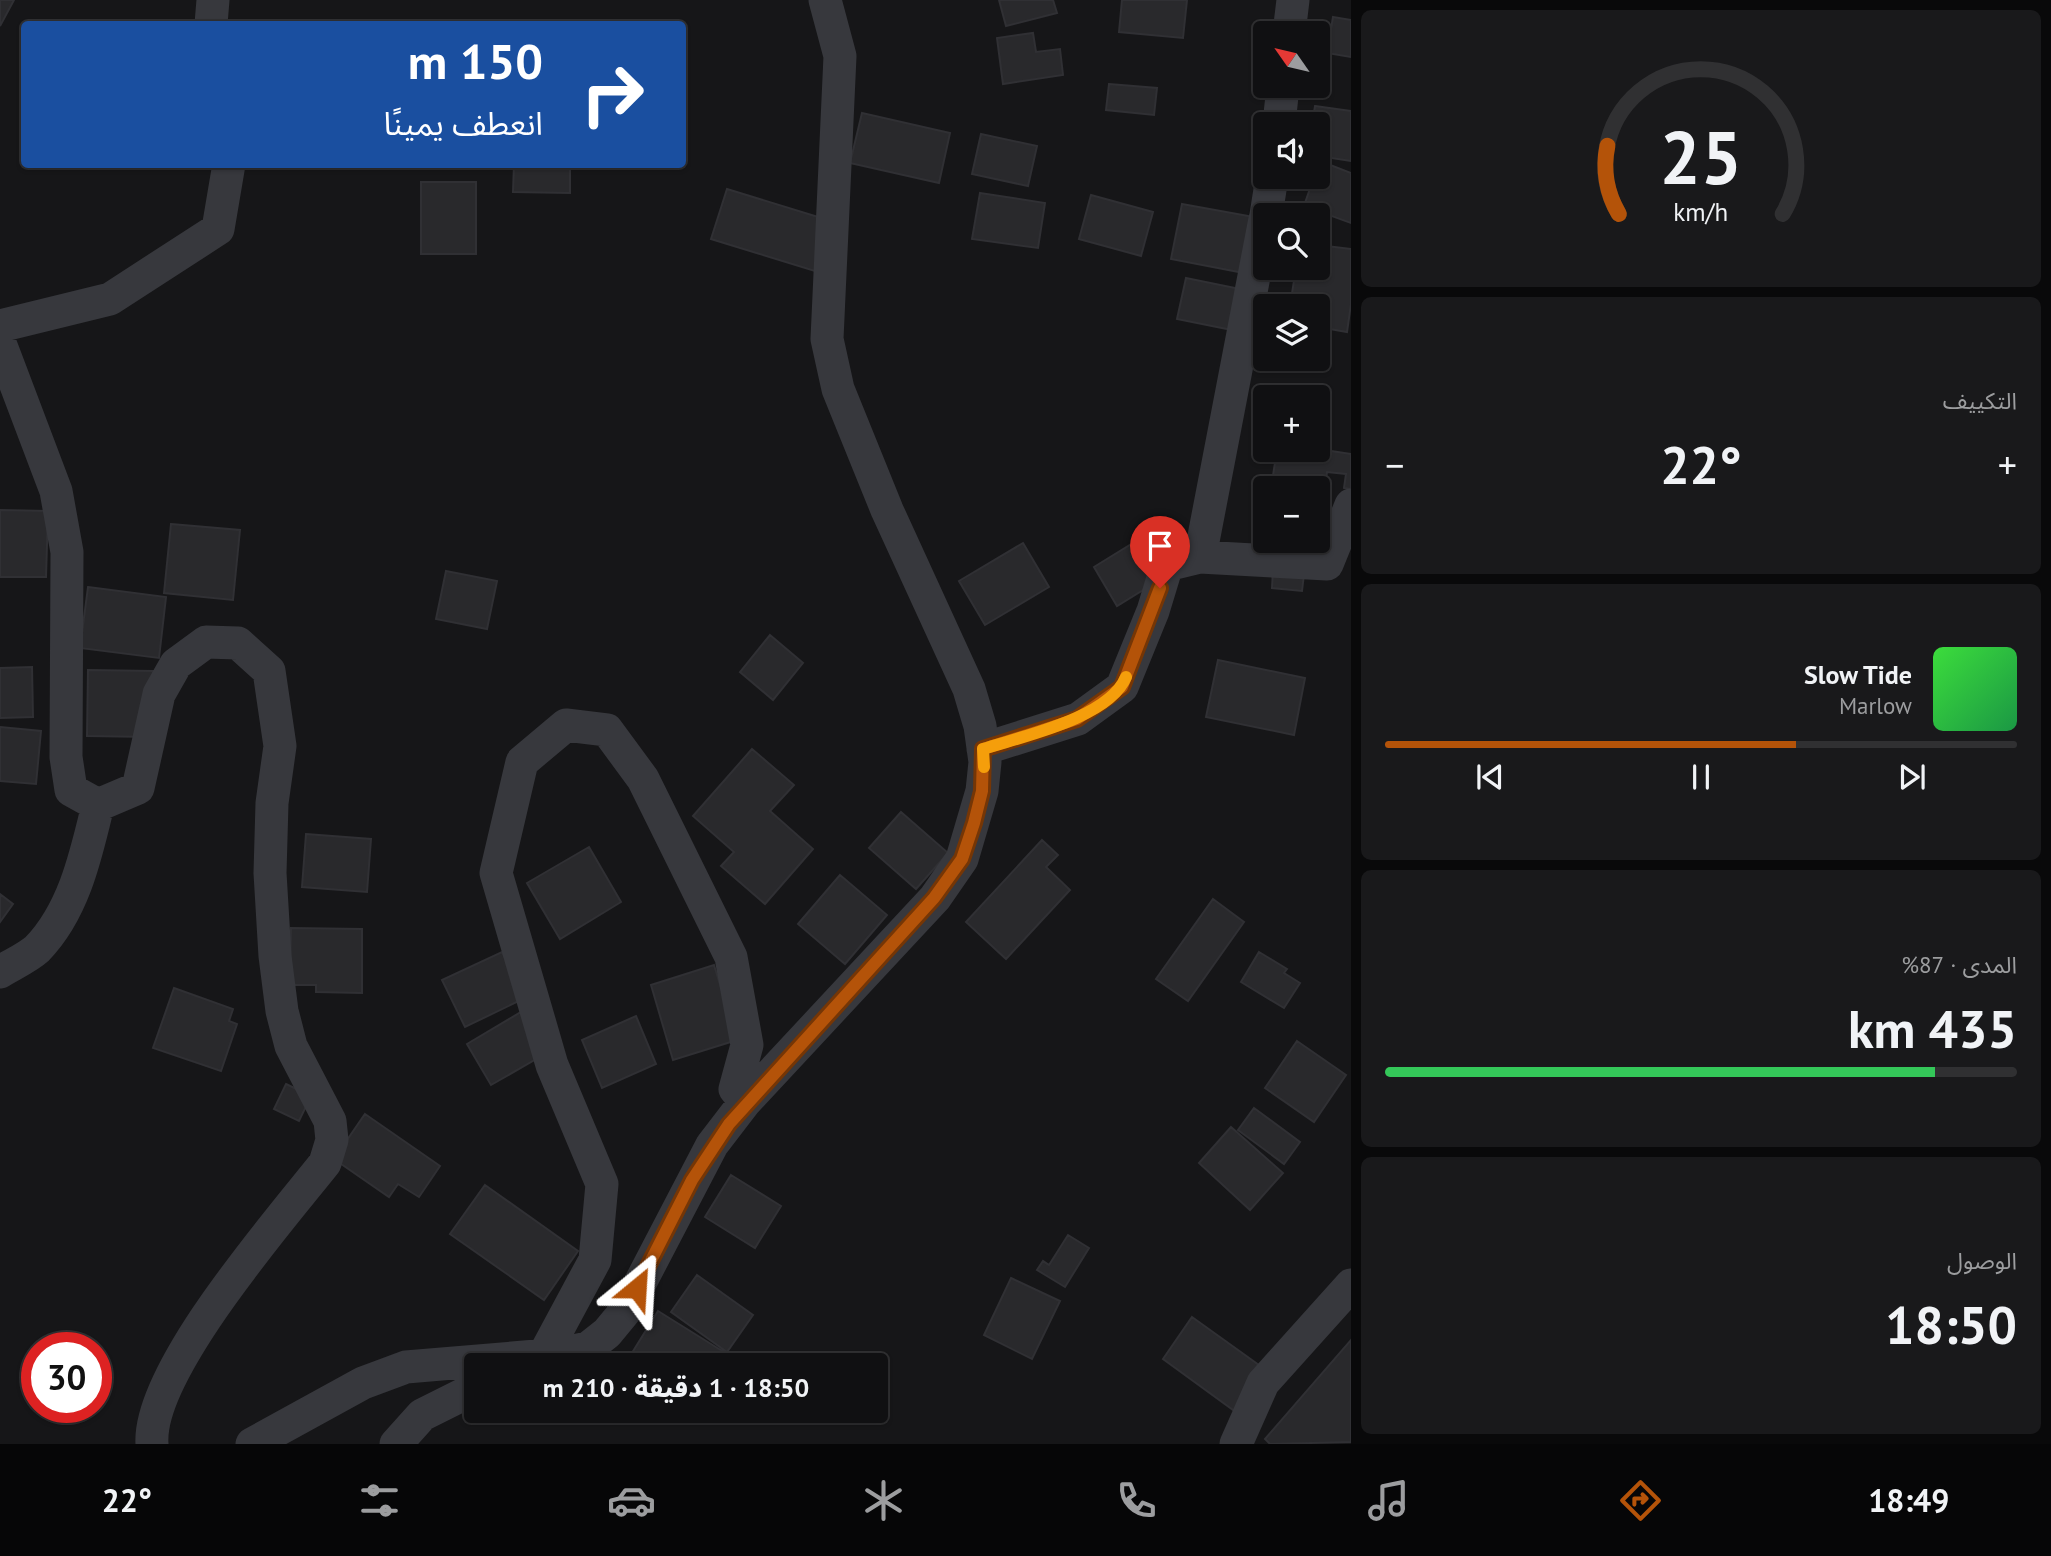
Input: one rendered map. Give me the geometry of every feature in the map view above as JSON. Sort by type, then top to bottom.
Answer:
[{"type":"street","points":[[211,21],[214,0]]},
{"type":"street","points":[[567,1353],[588,1348],[607,1333],[626,1310],[712,1145],[745,1102],[934,898],[962,859],[982,791],[983,749],[980,726],[969,689],[887,510],[838,389],[827,338],[840,56],[825,0]]},
{"type":"street","points":[[1290,21],[1293,0]]},
{"type":"street","points":[[0,326],[110,299],[218,229],[228,168]]},
{"type":"street","points":[[1200,557],[1254,280]]},
{"type":"street","points":[[0,343],[56,491],[67,552],[66,757],[71,790],[98,805]]},
{"type":"street","points":[[983,749],[1077,719],[1122,687],[1153,611],[1167,565],[1200,557],[1327,564],[1351,505]]},
{"type":"street","points":[[98,805],[138,788],[159,694],[176,664],[206,642],[238,643],[269,671],[280,746],[272,803],[270,873],[282,1011],[291,1046],[330,1121],[332,1140],[325,1163],[230,1281],[163,1388],[154,1417],[152,1444]]},
{"type":"street","points":[[548,1353],[595,1260],[602,1185],[552,1065],[496,873],[522,762],[566,725],[607,730],[643,779],[731,957],[747,1045],[734,1089],[745,1102]]},
{"type":"street","points":[[0,972],[36,949],[67,906],[85,859],[98,805]]},
{"type":"street","points":[[1236,1444],[1263,1383],[1351,1285]]},
{"type":"street","points":[[252,1444],[309,1416],[363,1383],[406,1367],[464,1363]]},
{"type":"street","points":[[396,1444],[422,1415],[464,1394]]},
{"type":"building","points":[[0,0],[14,0],[0,26]]},
{"type":"building","points":[[999,0],[1053,0],[1057,13],[1006,26]]},
{"type":"building","points":[[1122,0],[1187,0],[1183,38],[1119,32]]},
{"type":"building","points":[[1333,17],[1351,20],[1351,57],[1330,54]]},
{"type":"building","points":[[1033,33],[1036,52],[1060,49],[1063,75],[1003,84],[997,38]]},
{"type":"building","points":[[1109,84],[1157,88],[1154,115],[1106,110]]},
{"type":"building","points":[[1315,106],[1351,111],[1351,161],[1330,158],[1330,112],[1314,112]]},
{"type":"building","points":[[862,113],[950,133],[939,183],[850,163]]},
{"type":"building","points":[[981,134],[1037,146],[1028,186],[972,174]]},
{"type":"building","points":[[1330,165],[1351,173],[1351,223],[1330,215],[1330,203],[1305,203],[1310,189],[1330,189]]},
{"type":"building","points":[[514,168],[570,168],[570,193],[513,192]]},
{"type":"building","points":[[421,182],[476,182],[476,254],[421,254]]},
{"type":"building","points":[[727,189],[831,221],[815,271],[711,239]]},
{"type":"building","points":[[980,193],[1045,203],[1038,248],[972,239]]},
{"type":"building","points":[[1091,195],[1153,212],[1141,256],[1079,239]]},
{"type":"building","points":[[1182,204],[1253,217],[1244,273],[1171,259]]},
{"type":"building","points":[[1330,246],[1351,249],[1351,304],[1347,332],[1330,329],[1330,294],[1292,294],[1294,280],[1330,280]]},
{"type":"building","points":[[1186,278],[1245,290],[1237,331],[1177,319]]},
{"type":"building","points":[[1330,451],[1351,454],[1351,489],[1344,488],[1346,474],[1327,472],[1326,476],[1273,476],[1275,462],[1330,462]]},
{"type":"building","points":[[0,510],[48,511],[46,577],[0,577]]},
{"type":"building","points":[[171,524],[240,530],[233,600],[164,593]]},
{"type":"building","points":[[1138,540],[1161,579],[1117,606],[1094,567]]},
{"type":"building","points":[[1023,543],[1049,587],[985,625],[959,581]]},
{"type":"building","points":[[1273,570],[1304,574],[1302,591],[1272,588]]},
{"type":"building","points":[[446,571],[497,581],[487,629],[436,619]]},
{"type":"building","points":[[88,587],[166,597],[159,658],[80,648]]},
{"type":"building","points":[[770,635],[803,663],[773,700],[740,672]]},
{"type":"building","points":[[1218,660],[1305,678],[1294,735],[1206,717]]},
{"type":"building","points":[[32,667],[33,717],[0,718],[0,668]]},
{"type":"building","points":[[88,670],[153,671],[152,737],[87,736]]},
{"type":"building","points":[[0,727],[41,731],[36,784],[0,781]]},
{"type":"building","points":[[752,749],[794,785],[770,811],[813,849],[765,904],[721,866],[734,852],[693,816]]},
{"type":"building","points":[[901,812],[948,853],[916,889],[869,848]]},
{"type":"building","points":[[306,834],[371,839],[367,892],[302,887]]},
{"type":"building","points":[[1042,840],[1058,855],[1046,867],[1070,890],[1006,959],[966,922]]},
{"type":"building","points":[[589,847],[621,902],[560,939],[527,883]]},
{"type":"building","points":[[840,875],[887,915],[845,964],[798,924]]},
{"type":"building","points":[[0,894],[13,904],[0,922]]},
{"type":"building","points":[[1213,899],[1244,922],[1188,1001],[1156,979]]},
{"type":"building","points":[[291,928],[362,929],[362,993],[316,992],[316,985],[290,985]]},
{"type":"building","points":[[502,952],[525,998],[465,1027],[442,980]]},
{"type":"building","points":[[1259,952],[1287,969],[1284,973],[1300,983],[1284,1008],[1241,982]]},
{"type":"building","points":[[714,965],[737,1040],[673,1060],[651,985]]},
{"type":"building","points":[[174,988],[233,1009],[229,1021],[237,1024],[221,1071],[153,1048]]},
{"type":"building","points":[[521,1012],[545,1054],[491,1085],[467,1044]]},
{"type":"building","points":[[636,1016],[656,1064],[602,1088],[582,1040]]},
{"type":"building","points":[[1297,1041],[1346,1075],[1314,1122],[1265,1088]]},
{"type":"building","points":[[286,1084],[311,1096],[299,1121],[274,1109]]},
{"type":"building","points":[[1254,1108],[1300,1142],[1284,1164],[1238,1130]]},
{"type":"building","points":[[365,1114],[440,1166],[419,1197],[398,1184],[389,1197],[334,1159]]},
{"type":"building","points":[[1231,1127],[1283,1173],[1250,1210],[1199,1163]]},
{"type":"building","points":[[731,1175],[781,1206],[755,1248],[705,1217]]},
{"type":"building","points":[[485,1185],[578,1251],[544,1300],[450,1234]]},
{"type":"building","points":[[1068,1235],[1089,1248],[1065,1287],[1037,1270],[1043,1261],[1049,1265]]},
{"type":"building","points":[[697,1275],[753,1315],[727,1352],[671,1312]]},
{"type":"building","points":[[1011,1278],[1060,1301],[1032,1359],[984,1335]]},
{"type":"building","points":[[658,1311],[725,1353],[632,1353]]},
{"type":"building","points":[[1192,1317],[1270,1373],[1240,1415],[1163,1359]]},
{"type":"building","points":[[1351,1340],[1351,1442],[1270,1444],[1265,1439]]},
{"type":"slow traffic","points":[[984,767],[983,749],[1077,719],[1122,687],[1126,677]]},
{"type":"route","points":[[637,1288],[712,1145],[745,1102],[934,898],[962,859],[982,791],[985,762],[983,749],[1077,719],[1122,687],[1160,588]]}]
